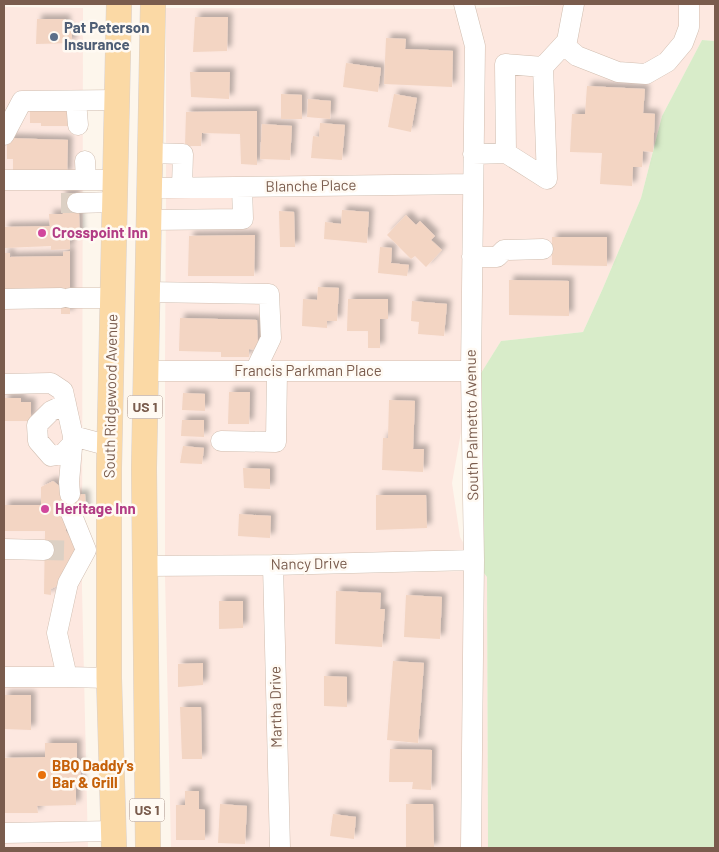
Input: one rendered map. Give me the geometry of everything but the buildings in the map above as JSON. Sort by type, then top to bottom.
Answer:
[{"type":"main road","name":"South Ridgewood Avenue","points":[[114,840],[109,678],[96,555],[110,475],[119,4]]},
{"type":"main road","name":"US 1","points":[[148,848],[144,566],[145,371],[153,4]]},
{"type":"main road","points":[[110,475],[128,555],[134,562],[144,566]]},
{"type":"main road","points":[[96,555],[118,570],[124,578],[145,627]]},
{"type":"street","name":"South Palmetto Avenue","points":[[464,4],[475,46],[471,371],[474,560],[471,848]]},
{"type":"street","points":[[473,154],[506,153],[548,178],[544,66],[567,41],[574,4]]},
{"type":"street","points":[[564,45],[577,56],[618,72],[646,74],[668,62],[683,43],[689,27],[689,4]]},
{"type":"street","points":[[474,63],[544,66]]},
{"type":"street","points":[[505,64],[506,153]]},
{"type":"street","points":[[4,134],[22,102],[117,100]]},
{"type":"street","points":[[76,101],[78,125]]},
{"type":"street","points":[[151,153],[183,154],[182,187]]},
{"type":"street","points":[[4,180],[86,171],[116,191]]},
{"type":"street","name":"Blanche Place","points":[[150,188],[473,184]]},
{"type":"street","points":[[149,220],[243,219],[242,187]]},
{"type":"street","points":[[77,203],[116,191]]},
{"type":"street","points":[[472,257],[497,257],[504,250],[543,249]]},
{"type":"street","points":[[147,292],[269,294],[271,338],[255,371]]},
{"type":"street","points":[[4,299],[112,298]]},
{"type":"street","name":"Francis Parkman Place","points":[[145,371],[471,371]]},
{"type":"street","points":[[221,441],[276,442],[277,371]]},
{"type":"street","points":[[4,384],[50,383],[63,391],[66,404],[73,440],[69,482],[71,503],[96,555],[68,583],[56,633],[67,676]]},
{"type":"street","points":[[66,404],[51,411],[37,425],[38,441],[51,456],[63,454],[73,440]]},
{"type":"street","points":[[73,440],[110,446]]},
{"type":"street","points":[[4,548],[44,550]]},
{"type":"street","name":"Nancy Drive","points":[[144,566],[474,560]]},
{"type":"street","name":"Martha Drive","points":[[273,565],[280,848]]},
{"type":"street","points":[[4,677],[67,676],[109,678]]},
{"type":"street","points":[[4,834],[114,840]]},
{"type":"shaded area","points":[[592,4],[715,4],[715,41],[702,40],[662,116],[641,198],[583,332],[501,341],[481,373],[475,8]]},
{"type":"shaded area","points":[[4,7],[83,8],[82,589],[88,848],[4,848]]},
{"type":"shaded area","points":[[166,8],[456,9],[465,48],[464,174],[166,178]]},
{"type":"shaded area","points":[[463,194],[462,361],[165,361],[166,198]]},
{"type":"shaded area","points":[[165,381],[462,381],[463,421],[452,483],[460,537],[465,551],[165,556]]},
{"type":"shaded area","points":[[465,571],[461,848],[289,848],[282,575]]},
{"type":"shaded area","points":[[483,572],[487,577],[488,848],[480,848]]},
{"type":"shaded area","points":[[264,575],[271,848],[171,848],[165,576]]},
{"type":"green space","points":[[702,40],[715,41],[715,848],[488,848],[487,577],[483,572],[481,373],[501,341],[583,332],[641,198],[662,116]]},
{"type":"tunnel","points":[[61,203],[77,203]]},
{"type":"tunnel","points":[[44,550],[79,551]]},
{"type":"place","name":"Pat Peterson Insurance","points":[[54,37]]},
{"type":"place","name":"Crosspoint Inn","points":[[42,233]]},
{"type":"place","name":"Heritage Inn","points":[[45,509]]},
{"type":"place","name":"BBQ Daddy's Bar & Grill","points":[[42,775]]}]
